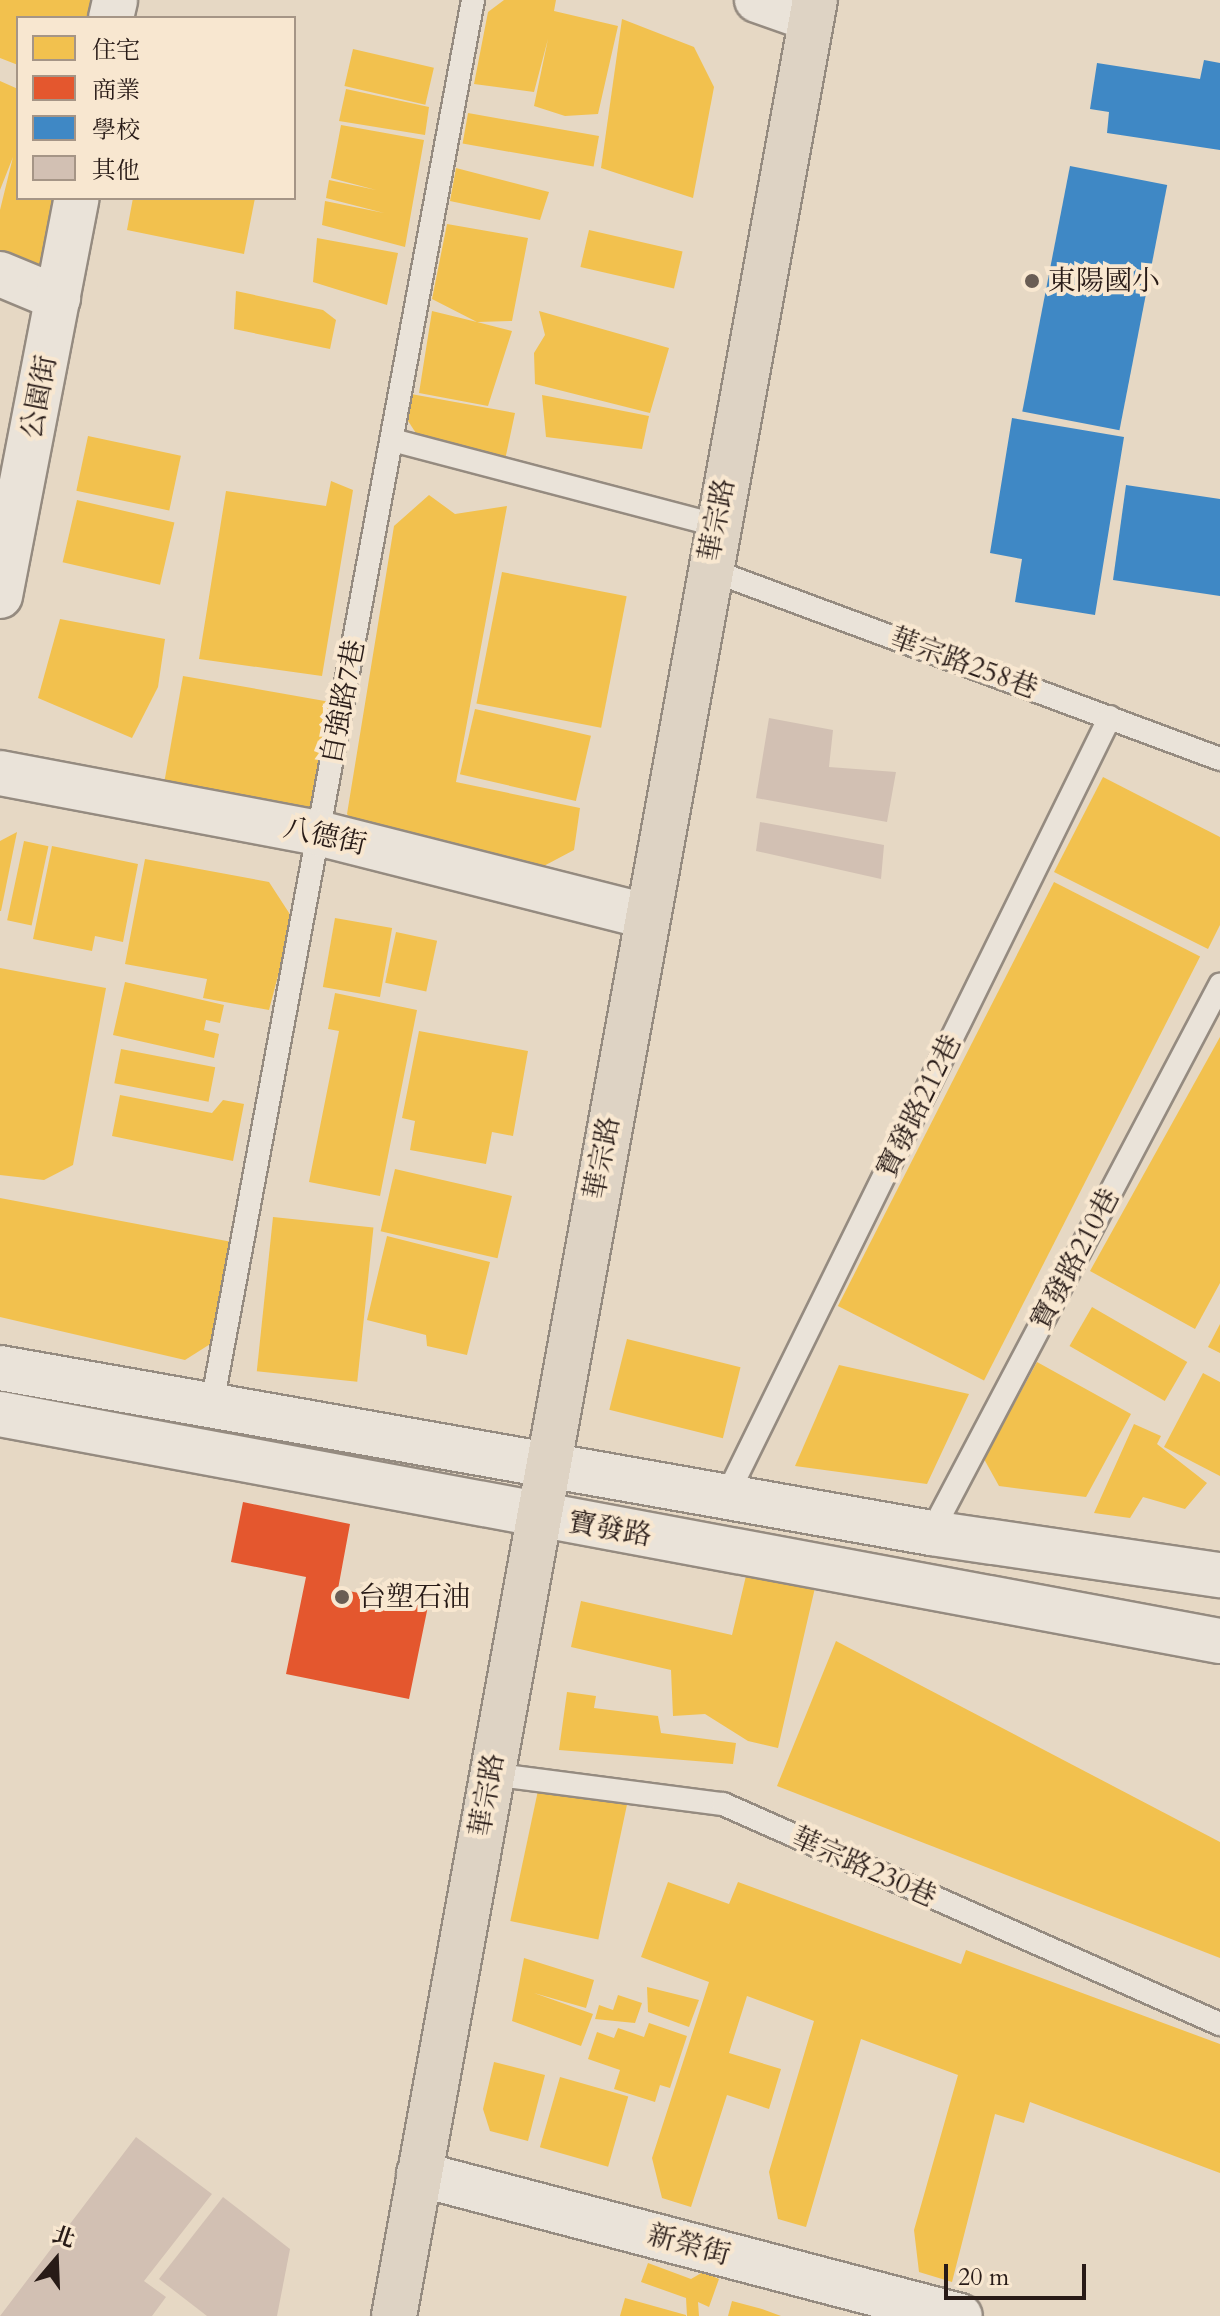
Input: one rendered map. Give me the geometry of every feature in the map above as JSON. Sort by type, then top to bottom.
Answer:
[{"type":"main road","points":[[757,0],[813,10]]},
{"type":"main road","name":"華宗路","points":[[394,2316],[545,1461],[813,10]]},
{"type":"main road","name":"公園街","points":[[0,596],[77,200]]},
{"type":"main road","points":[[0,274],[58,298]]},
{"type":"main road","name":"八德街","points":[[0,773],[318,833],[647,916]]},
{"type":"main road","name":"寶發路","points":[[0,1368],[545,1461],[931,1533],[1220,1575]]},
{"type":"main road","name":"寶發路","points":[[0,1414],[1220,1641]]},
{"type":"main road","name":"新榮街","points":[[419,2174],[960,2316]]},
{"type":"lane","name":"自強路7巷","points":[[212,1404],[473,0]]},
{"type":"lane","points":[[392,440],[717,525]]},
{"type":"lane","name":"華宗路258巷","points":[[708,569],[1220,759]]},
{"type":"lane","name":"寶發路212巷","points":[[727,1495],[1110,717]]},
{"type":"lane","name":"寶發路210巷","points":[[931,1533],[1220,985]]},
{"type":"lane","name":"華宗路230巷","points":[[491,1774],[723,1804],[1220,2024]]},
{"type":"building: 住宅","points":[[0,0],[95,0],[89,16],[16,16],[16,64],[0,58]]},
{"type":"building: 住宅","points":[[504,0],[556,0],[554,11],[618,26],[598,114],[565,116],[534,106],[548,39],[534,92],[474,84],[488,12]]},
{"type":"building: 住宅","points":[[622,19],[694,47],[714,87],[693,198],[601,168]]},
{"type":"building: 住宅","points":[[353,49],[434,68],[425,105],[344,86]]},
{"type":"building: 住宅","points":[[0,81],[16,88],[16,200],[72,200],[38,277],[0,267],[0,210],[13,157],[0,190]]},
{"type":"building: 住宅","points":[[346,89],[429,107],[425,135],[339,121]]},
{"type":"building: 住宅","points":[[468,113],[599,136],[594,167],[463,144]]},
{"type":"building: 住宅","points":[[341,125],[424,140],[405,247],[322,225],[325,201],[384,213],[326,198],[329,180],[376,190],[331,178]]},
{"type":"building: 住宅","points":[[456,168],[549,192],[540,220],[450,201]]},
{"type":"building: 住宅","points":[[133,200],[255,200],[244,254],[127,230]]},
{"type":"building: 住宅","points":[[447,224],[528,238],[512,321],[477,322],[432,299]]},
{"type":"building: 住宅","points":[[589,230],[683,252],[674,289],[580,267]]},
{"type":"building: 住宅","points":[[317,238],[398,253],[387,305],[313,282]]},
{"type":"building: 住宅","points":[[236,291],[323,310],[336,320],[330,349],[234,329]]},
{"type":"building: 住宅","points":[[432,311],[512,331],[488,406],[419,393]]},
{"type":"building: 住宅","points":[[539,311],[669,348],[650,413],[535,384],[534,353],[545,335]]},
{"type":"building: 住宅","points":[[411,394],[515,413],[505,460],[421,441],[401,410]]},
{"type":"building: 住宅","points":[[542,395],[649,416],[642,449],[546,437]]},
{"type":"building: 住宅","points":[[88,436],[181,456],[169,511],[76,491]]},
{"type":"building: 住宅","points":[[331,481],[353,490],[322,676],[199,659],[226,491],[326,506]]},
{"type":"building: 住宅","points":[[429,495],[455,514],[507,506],[456,782],[580,808],[574,850],[540,868],[368,839],[347,814],[394,526]]},
{"type":"building: 住宅","points":[[77,500],[174,522],[160,585],[63,562]]},
{"type":"building: 住宅","points":[[502,572],[627,596],[601,728],[476,704]]},
{"type":"building: 住宅","points":[[60,619],[165,639],[158,687],[132,738],[38,698]]},
{"type":"building: 住宅","points":[[183,676],[335,703],[313,823],[162,796]]},
{"type":"building: 住宅","points":[[475,709],[591,736],[576,801],[460,774]]},
{"type":"building: 住宅","points":[[1103,777],[1220,837],[1220,925],[1208,949],[1054,872]]},
{"type":"building: 住宅","points":[[17,832],[1,911],[0,911],[0,841]]},
{"type":"building: 住宅","points":[[24,841],[48,846],[32,925],[7,920]]},
{"type":"building: 住宅","points":[[52,846],[138,864],[123,942],[95,936],[92,951],[33,939]]},
{"type":"building: 住宅","points":[[145,859],[269,882],[293,919],[269,1010],[203,998],[207,979],[125,964]]},
{"type":"building: 住宅","points":[[1054,882],[1200,956],[984,1381],[838,1306]]},
{"type":"building: 住宅","points":[[335,918],[392,928],[380,997],[323,987]]},
{"type":"building: 住宅","points":[[396,932],[437,941],[426,992],[385,983]]},
{"type":"building: 住宅","points":[[0,968],[106,988],[73,1165],[44,1180],[0,1175]]},
{"type":"building: 住宅","points":[[125,982],[224,1005],[220,1023],[206,1020],[204,1030],[219,1034],[214,1058],[113,1035]]},
{"type":"building: 住宅","points":[[335,993],[417,1010],[380,1196],[309,1182],[339,1031],[328,1029]]},
{"type":"building: 住宅","points":[[419,1031],[528,1051],[513,1136],[492,1132],[486,1164],[410,1150],[415,1121],[402,1118]]},
{"type":"building: 住宅","points":[[1220,1037],[1220,1283],[1195,1329],[1090,1271]]},
{"type":"building: 住宅","points":[[121,1049],[215,1067],[209,1102],[114,1083]]},
{"type":"building: 住宅","points":[[120,1095],[212,1113],[223,1100],[244,1104],[233,1161],[112,1136]]},
{"type":"building: 住宅","points":[[395,1169],[512,1196],[498,1258],[381,1231]]},
{"type":"building: 住宅","points":[[0,1198],[232,1242],[215,1341],[185,1360],[0,1317]]},
{"type":"building: 住宅","points":[[273,1217],[373,1228],[357,1382],[257,1371]]},
{"type":"building: 住宅","points":[[387,1236],[490,1262],[467,1355],[427,1346],[426,1335],[367,1320]]},
{"type":"building: 住宅","points":[[1092,1307],[1187,1362],[1165,1401],[1070,1346]]},
{"type":"building: 住宅","points":[[1220,1324],[1220,1353],[1208,1347]]},
{"type":"building: 住宅","points":[[627,1339],[741,1367],[723,1438],[609,1410]]},
{"type":"building: 住宅","points":[[1037,1362],[1131,1414],[1086,1497],[999,1486],[984,1459]]},
{"type":"building: 住宅","points":[[839,1365],[969,1394],[927,1484],[795,1466]]},
{"type":"building: 住宅","points":[[1203,1373],[1220,1382],[1220,1476],[1164,1447]]},
{"type":"building: 住宅","points":[[1134,1424],[1161,1436],[1157,1444],[1207,1483],[1185,1509],[1143,1497],[1130,1518],[1094,1513]]},
{"type":"building: 住宅","points":[[749,1563],[817,1579],[778,1748],[748,1741],[705,1714],[673,1716],[671,1670],[571,1647],[581,1601],[732,1635]]},
{"type":"building: 住宅","points":[[836,1641],[1220,1842],[1220,1958],[777,1786]]},
{"type":"building: 住宅","points":[[567,1692],[596,1696],[594,1708],[658,1716],[661,1733],[736,1743],[733,1764],[559,1750]]},
{"type":"building: 住宅","points":[[540,1781],[628,1800],[598,1940],[510,1921]]},
{"type":"building: 住宅","points":[[668,1882],[729,1904],[738,1882],[961,1964],[966,1950],[1220,2044],[1220,2173],[1030,2102],[1024,2123],[995,2114],[952,2282],[919,2272],[914,2230],[958,2075],[861,2039],[806,2227],[778,2219],[769,2172],[814,2021],[747,1996],[729,2053],[781,2069],[769,2109],[727,2095],[691,2207],[662,2198],[652,2158],[709,1982],[641,1957]]},
{"type":"building: 住宅","points":[[524,1958],[594,1980],[586,2008],[534,1993],[593,2014],[581,2046],[512,2021]]},
{"type":"building: 住宅","points":[[647,1987],[699,2000],[689,2027],[648,2012]]},
{"type":"building: 住宅","points":[[618,1995],[642,2003],[635,2023],[595,2019],[599,2005],[613,2010]]},
{"type":"building: 住宅","points":[[649,2023],[687,2036],[670,2088],[660,2085],[655,2102],[614,2089],[620,2070],[588,2059],[597,2032],[614,2038],[618,2028],[644,2037]]},
{"type":"building: 住宅","points":[[494,2062],[545,2075],[528,2141],[490,2131],[483,2109]]},
{"type":"building: 住宅","points":[[560,2077],[628,2097],[608,2167],[540,2147]]},
{"type":"building: 住宅","points":[[648,2263],[691,2279],[703,2272],[719,2279],[709,2307],[698,2302],[699,2316],[687,2316],[686,2298],[641,2282]]},
{"type":"building: 住宅","points":[[625,2298],[686,2315],[686,2316],[620,2316]]},
{"type":"building: 住宅","points":[[732,2301],[762,2309],[781,2316],[728,2316]]},
{"type":"building: 商業","name":"台塑石油","points":[[243,1502],[350,1524],[338,1589],[428,1606],[409,1699],[286,1674],[306,1577],[231,1562]]},
{"type":"building: 學校","points":[[1204,60],[1220,63],[1220,150],[1107,133],[1109,112],[1090,109],[1097,63],[1200,79]]},
{"type":"building: 學校","points":[[1070,166],[1167,185],[1119,430],[1022,411]]},
{"type":"building: 學校","points":[[1012,418],[1124,437],[1095,615],[1015,602],[1022,559],[990,553]]},
{"type":"building: 學校","points":[[1126,485],[1220,499],[1220,596],[1113,580]]},
{"type":"building: 其他","points":[[769,718],[833,730],[829,767],[896,772],[887,822],[756,798]]},
{"type":"building: 其他","points":[[760,822],[884,845],[881,879],[756,851]]},
{"type":"building: 其他","points":[[136,2137],[212,2194],[144,2281],[166,2297],[152,2316],[0,2316]]},
{"type":"building: 其他","points":[[223,2197],[290,2249],[277,2316],[207,2316],[159,2279]]},
{"type":"place","name":"東陽國小","points":[[1032,281]]},
{"type":"place","name":"台塑石油","points":[[342,1597]]}]
